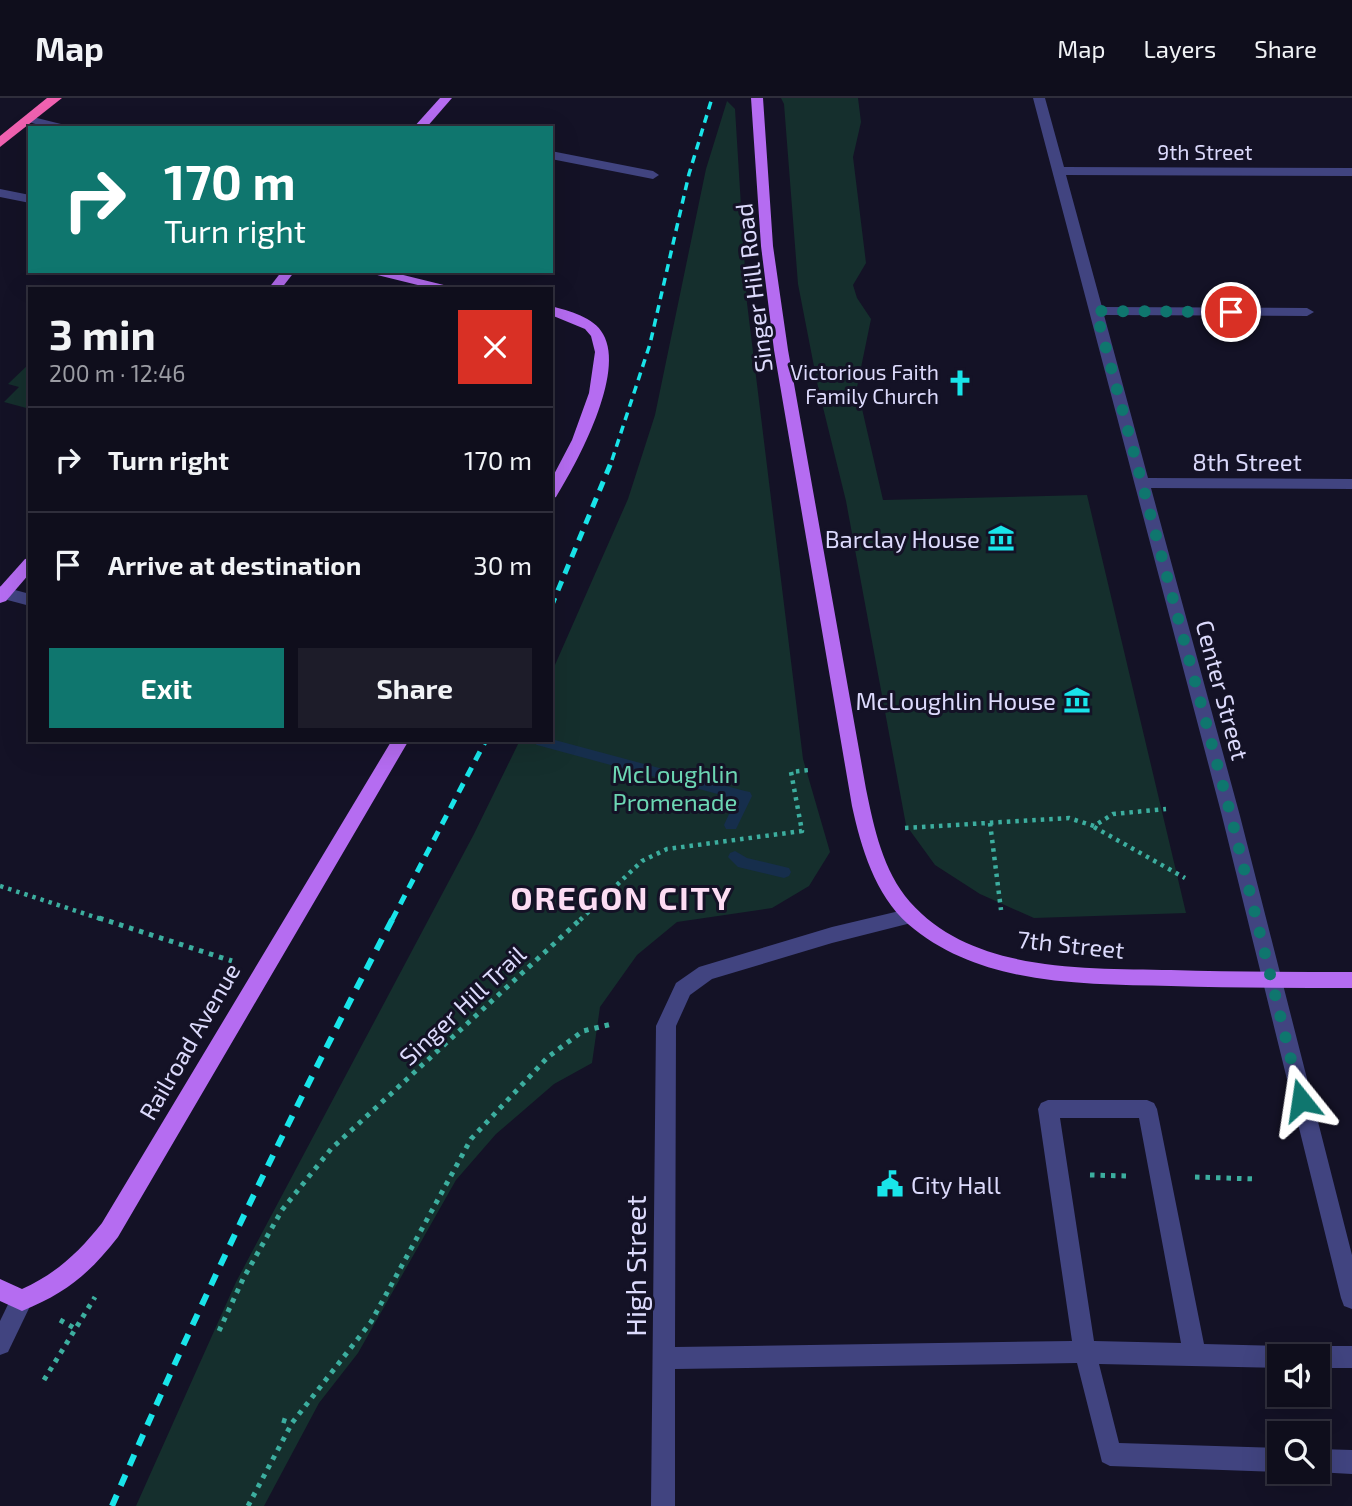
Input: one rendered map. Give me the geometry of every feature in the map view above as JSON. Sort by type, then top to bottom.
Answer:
[{"type":"highway","points":[[0,143],[55,98]]},
{"type":"main road","points":[[421,126],[446,98]]},
{"type":"main road","name":"Singer Hill Road","points":[[757,98],[767,246],[781,350],[862,816],[887,881],[912,916]]},
{"type":"main road","points":[[276,287],[287,273]]},
{"type":"main road","points":[[377,273],[444,287]]},
{"type":"main road","points":[[553,311],[582,322],[599,337],[601,351],[597,393],[575,448],[553,490]]},
{"type":"main road","points":[[1,594],[28,565]]},
{"type":"main road","name":"Railroad Avenue","points":[[22,1300],[56,1285],[79,1269],[110,1230],[400,742]]},
{"type":"main road","name":"7th Street","points":[[912,916],[968,951],[1025,969],[1064,975],[1352,980]]},
{"type":"main road","points":[[0,1290],[22,1300]]},
{"type":"street","name":"Center Street","points":[[1039,98],[1231,816],[1352,1297]]},
{"type":"street","points":[[29,119],[57,126]]},
{"type":"street","points":[[553,155],[653,175]]},
{"type":"street","name":"9th Street","points":[[1059,171],[1352,172]]},
{"type":"street","points":[[0,193],[28,199]]},
{"type":"street","points":[[1096,311],[1307,312]]},
{"type":"street","name":"8th Street","points":[[1142,483],[1352,484]]},
{"type":"street","points":[[1,594],[28,600]]},
{"type":"street","name":"High Street","points":[[663,1506],[666,1026],[683,989],[706,973],[832,935],[912,916]]},
{"type":"street","points":[[1195,1356],[1147,1109],[1048,1108],[1085,1352],[1110,1454],[1267,1460]]},
{"type":"street","points":[[0,1344],[22,1300]]},
{"type":"street","points":[[664,1358],[1085,1352],[1267,1357]]},
{"type":"street","points":[[1330,1357],[1352,1357]]},
{"type":"street","points":[[1330,1461],[1352,1462]]},
{"type":"path","name":"Singer Hill Trail","points":[[219,1331],[243,1279],[282,1210],[331,1149],[496,1000],[632,869],[667,849],[802,831],[791,772],[809,770]]},
{"type":"path","points":[[1094,826],[1112,814],[1166,809]]},
{"type":"path","points":[[905,828],[1069,818],[1094,826],[1156,859],[1185,878]]},
{"type":"path","points":[[990,823],[1001,910]]},
{"type":"path","points":[[0,886],[262,970]]},
{"type":"path","points":[[248,1506],[292,1423],[371,1322],[471,1139],[493,1112],[548,1057],[583,1031],[612,1024]]},
{"type":"path","points":[[44,1380],[100,1289]]},
{"type":"path","points":[[282,1420],[292,1423]]},
{"type":"green space","points":[[781,98],[858,98],[861,122],[853,157],[866,263],[853,285],[857,298],[871,319],[857,387],[883,500],[1087,495],[1186,913],[1034,918],[980,894],[935,865],[906,825],[846,501],[818,387],[798,284],[784,104]]},
{"type":"green space","name":"McLoughlin Promenade","points":[[727,101],[735,109],[747,303],[803,759],[830,852],[809,886],[772,908],[677,922],[637,955],[600,1007],[592,1063],[554,1084],[496,1134],[456,1180],[358,1353],[319,1403],[264,1506],[136,1506],[236,1282],[474,834],[519,742],[553,742],[553,669],[628,499],[655,415],[706,169]]},
{"type":"green space","points":[[28,365],[28,408],[4,402],[19,387],[8,384]]},
{"type":"waterway","points":[[544,742],[745,796],[731,825]]},
{"type":"waterway","points":[[735,857],[743,863],[784,872]]},
{"type":"railway","points":[[612,460],[650,344],[689,174],[712,98]]},
{"type":"railway","points":[[553,602],[613,458]]},
{"type":"railway","points":[[392,920],[485,742]]},
{"type":"railway","points":[[112,1506],[247,1209],[393,918]]},
{"type":"place","name":"Victorious Faith Family Church","points":[[960,383]]},
{"type":"place","name":"Barclay House","points":[[1001,538]]},
{"type":"place","name":"McLoughlin House","points":[[1077,700]]},
{"type":"place","name":"City Hall","points":[[890,1184]]},
{"type":"district","name":"OREGON CITY","points":[[622,897]]},
{"type":"route","points":[[1231,312],[1096,311],[1231,816],[1301,1100]]}]
